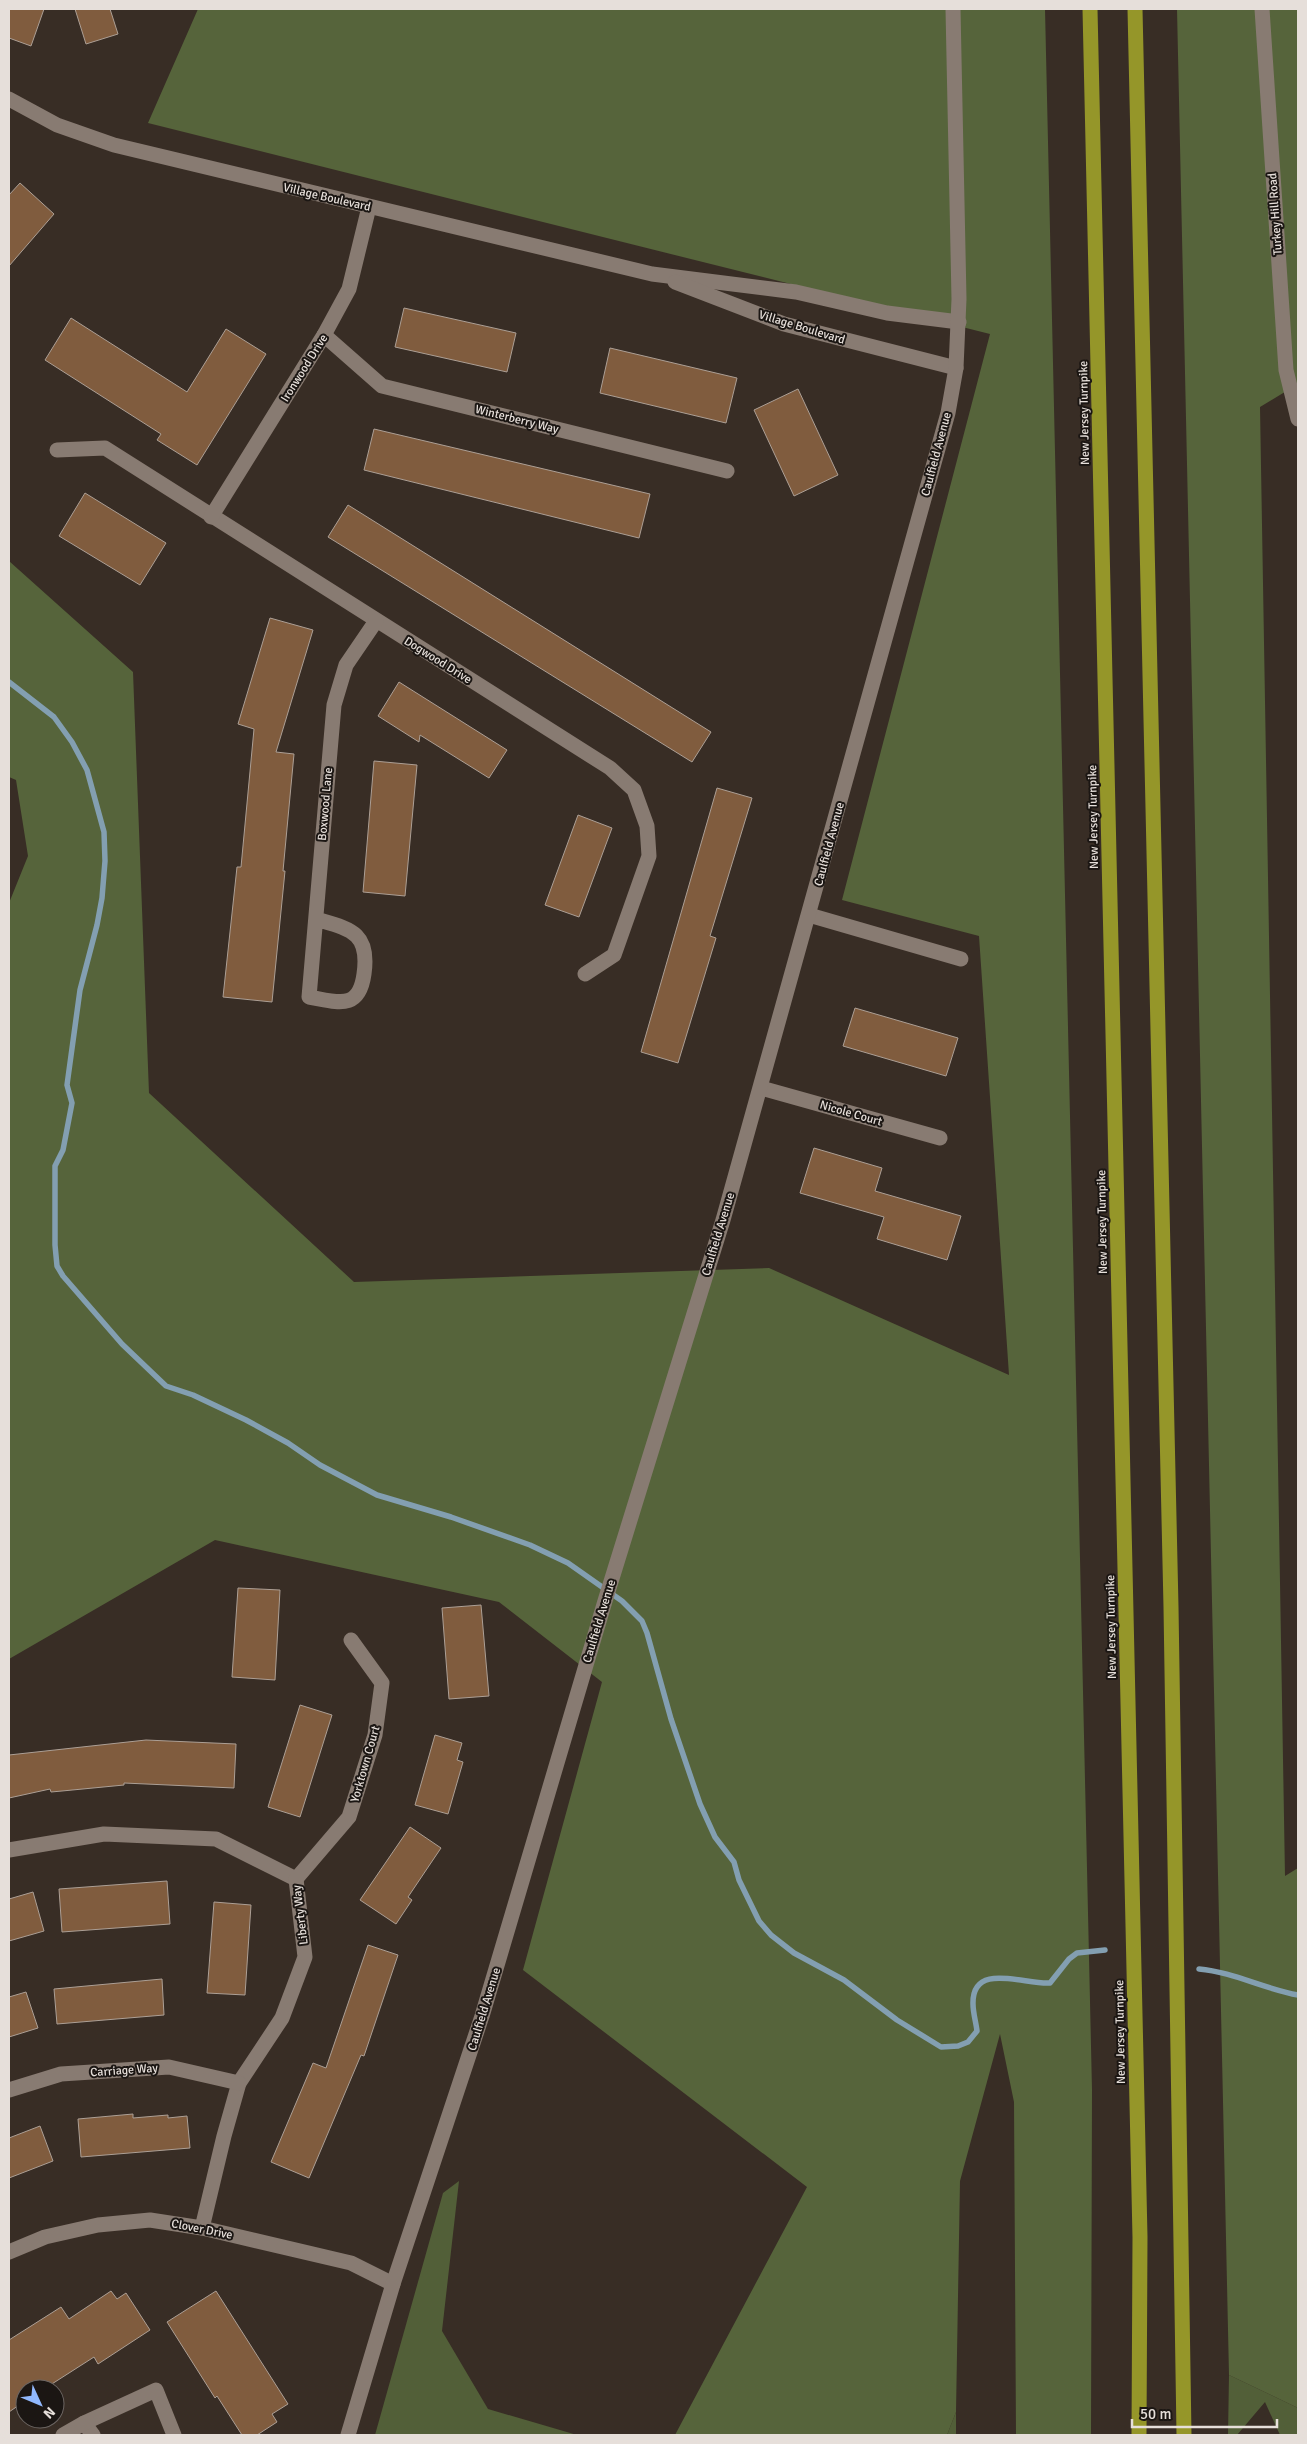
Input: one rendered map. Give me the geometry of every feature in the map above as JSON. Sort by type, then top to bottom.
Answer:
[{"type":"highway","name":"New Jersey Turnpike","points":[[1090,9],[1139,2217],[1139,2435]]},
{"type":"highway","points":[[1135,9],[1170,1597],[1184,2435]]},
{"type":"street","name":"Caulfield Avenue","points":[[348,2435],[393,2284],[482,2016],[604,1601],[723,1220],[941,440],[956,368],[959,322],[953,9]]},
{"type":"street","name":"Turkey Hill Road","points":[[1262,9],[1286,370],[1298,418]]},
{"type":"street","name":"Village Boulevard","points":[[9,99],[57,124],[114,145],[652,274],[796,292],[886,313],[959,322]]},
{"type":"street","name":"Ironwood Drive","points":[[211,517],[324,335],[349,289],[370,207]]},
{"type":"street","name":"Village Boulevard","points":[[652,274],[784,324],[956,368]]},
{"type":"street","name":"Winterberry Way","points":[[324,335],[382,386],[727,471]]},
{"type":"street","name":"Dogwood Drive","points":[[57,450],[105,448],[211,517],[610,768],[634,790],[647,826],[649,856],[614,955],[585,974]]},
{"type":"street","name":"Boxwood Lane","points":[[316,920],[352,932],[364,946],[366,956],[362,989],[358,995],[340,1002],[309,997],[334,705],[346,665],[376,621]]},
{"type":"street","points":[[809,915],[961,959]]},
{"type":"street","name":"Nicole Court","points":[[761,1088],[940,1138]]},
{"type":"street","name":"Yorktown Court","points":[[296,1879],[349,1816],[375,1735],[382,1683],[351,1640]]},
{"type":"street","name":"Liberty Way","points":[[9,1850],[104,1834],[216,1839],[296,1879],[305,1957],[282,2018],[240,2083],[224,2136],[202,2228]]},
{"type":"street","name":"Carriage Way","points":[[9,2090],[61,2074],[169,2067],[240,2083]]},
{"type":"street","name":"Clover Drive","points":[[9,2252],[44,2237],[98,2225],[150,2220],[202,2228],[351,2264],[393,2284]]},
{"type":"street","points":[[63,2435],[89,2429],[156,2390],[174,2435]]},
{"type":"green space","points":[[198,9],[1045,9],[1092,2090],[1091,2435],[1016,2435],[1014,2102],[1000,2034],[960,2181],[956,2412],[947,2435],[675,2435],[807,2187],[523,1970],[602,1682],[499,1602],[215,1540],[9,1659],[9,903],[28,856],[16,780],[9,777],[9,561],[133,672],[149,1093],[354,1282],[769,1268],[1009,1375],[979,936],[842,900],[990,334],[148,123]]},
{"type":"green space","points":[[1177,9],[1298,9],[1298,384],[1260,407],[1285,1876],[1298,1868],[1298,2408],[1229,2375]]},
{"type":"green space","points":[[459,2181],[442,2331],[488,2409],[577,2435],[375,2435],[443,2193]]},
{"type":"green space","points":[[1229,2375],[1298,2408],[1298,2435],[1280,2435],[1265,2402],[1237,2435],[1228,2435]]},
{"type":"green space","points":[[956,2412],[956,2435],[947,2435]]},
{"type":"building","points":[[9,9],[44,9],[31,46],[9,38]]},
{"type":"building","points":[[75,9],[110,9],[118,34],[86,44]]},
{"type":"building","points":[[20,183],[54,214],[9,266],[9,195]]},
{"type":"building","points":[[404,308],[516,333],[507,372],[395,347]]},
{"type":"building","points":[[71,318],[187,392],[226,329],[266,354],[197,465],[157,440],[161,434],[45,360]]},
{"type":"building","points":[[610,348],[737,378],[726,423],[600,393]]},
{"type":"building","points":[[798,389],[838,475],[794,496],[754,410]]},
{"type":"building","points":[[374,429],[650,494],[639,538],[364,470]]},
{"type":"building","points":[[85,493],[166,543],[140,585],[59,536]]},
{"type":"building","points":[[348,505],[711,732],[692,762],[328,537]]},
{"type":"building","points":[[270,618],[313,630],[276,752],[294,754],[272,1002],[223,997],[237,867],[241,867],[254,729],[238,724]]},
{"type":"building","points":[[399,682],[507,750],[489,778],[420,735],[419,742],[378,716]]},
{"type":"building","points":[[374,761],[417,765],[405,896],[363,892]]},
{"type":"building","points":[[717,788],[752,798],[710,936],[716,938],[678,1063],[641,1052]]},
{"type":"building","points":[[578,815],[612,828],[579,917],[545,905]]},
{"type":"building","points":[[855,1008],[958,1038],[946,1076],[843,1046]]},
{"type":"building","points":[[814,1148],[882,1168],[875,1191],[961,1216],[947,1260],[877,1239],[884,1217],[800,1193]]},
{"type":"building","points":[[238,1588],[280,1590],[275,1680],[232,1677]]},
{"type":"building","points":[[481,1605],[489,1696],[449,1699],[442,1608]]},
{"type":"building","points":[[300,1705],[332,1715],[300,1817],[268,1807]]},
{"type":"building","points":[[435,1735],[462,1743],[457,1760],[463,1762],[448,1814],[415,1805]]},
{"type":"building","points":[[146,1740],[236,1744],[234,1788],[124,1783],[124,1785],[51,1792],[50,1789],[9,1798],[9,1755]]},
{"type":"building","points":[[410,1827],[441,1848],[408,1897],[412,1900],[396,1924],[360,1900]]},
{"type":"building","points":[[167,1881],[170,1924],[62,1932],[59,1889]]},
{"type":"building","points":[[33,1892],[44,1931],[9,1941],[9,1899]]},
{"type":"building","points":[[214,1902],[251,1905],[245,1995],[207,1993]]},
{"type":"building","points":[[368,1945],[398,1955],[364,2056],[361,2055],[309,2178],[271,2162],[313,2063],[326,2068]]},
{"type":"building","points":[[162,1979],[164,2015],[57,2024],[54,1989]]},
{"type":"building","points":[[26,1992],[38,2028],[9,2037],[9,1997]]},
{"type":"building","points":[[133,2114],[133,2118],[168,2115],[168,2118],[187,2116],[190,2148],[81,2157],[78,2119]]},
{"type":"building","points":[[40,2126],[53,2161],[9,2178],[9,2138]]},
{"type":"building","points":[[111,2291],[117,2299],[126,2293],[150,2330],[98,2364],[94,2357],[60,2379],[15,2379],[15,2408],[9,2412],[9,2340],[61,2307],[69,2319]]},
{"type":"building","points":[[216,2291],[288,2404],[272,2414],[277,2422],[257,2435],[242,2435],[217,2396],[215,2398],[167,2322]]},
{"type":"waterway","points":[[9,682],[54,717],[72,742],[87,770],[104,832],[105,861],[102,898],[80,990],[67,1085],[72,1103],[63,1150],[55,1166],[55,1245],[57,1266],[63,1276],[122,1344],[166,1386],[193,1395],[246,1420],[288,1443],[320,1465],[377,1495],[451,1517],[530,1545],[568,1563],[622,1601],[642,1621],[671,1719],[700,1804],[715,1837],[734,1862],[739,1880],[759,1921],[771,1935],[794,1953],[844,1980],[897,2020],[941,2047],[958,2046],[968,2042],[977,2031],[973,2004],[975,1991],[981,1983],[990,1979],[1002,1978],[1050,1983],[1069,1959],[1077,1953],[1105,1950]]},
{"type":"waterway","points":[[1199,1969],[1224,1973],[1298,1995]]}]
